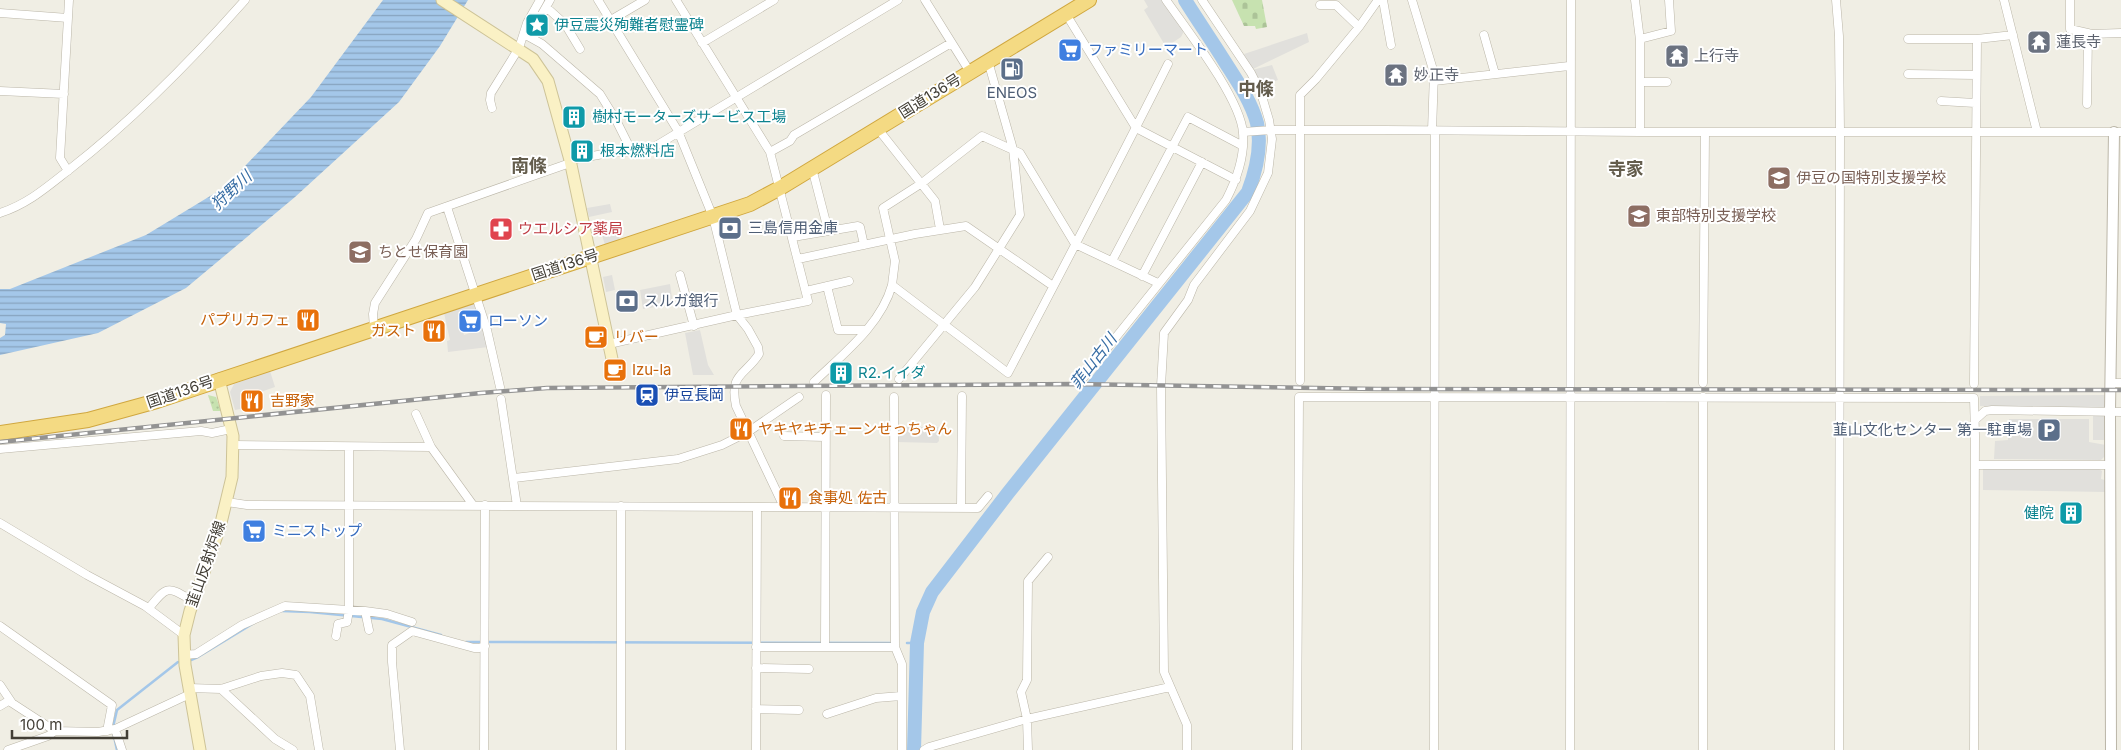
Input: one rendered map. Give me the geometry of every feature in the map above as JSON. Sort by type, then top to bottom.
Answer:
[{"type":"highway","name":"国道136号","points":[[0,433],[105,416],[157,401],[218,379],[750,204],[780,188],[1089,0]]},
{"type":"main road","points":[[442,0],[533,59],[548,81],[570,162],[612,359]]},
{"type":"main road","name":"韮山反射炉線","points":[[200,750],[189,691],[184,655],[184,635],[193,601],[220,526],[232,477],[234,445],[218,379]]},
{"type":"street","points":[[68,171],[60,158],[69,0]]},
{"type":"street","points":[[0,213],[15,208],[35,197],[110,136],[191,59],[245,0]]},
{"type":"street","points":[[492,108],[491,93],[514,45],[524,34],[527,23],[540,0]]},
{"type":"street","points":[[598,0],[678,131],[713,217],[737,314],[758,347],[759,354],[736,378],[734,388],[736,406],[784,507]]},
{"type":"street","points":[[611,20],[645,0]]},
{"type":"street","points":[[609,344],[694,326],[737,314],[808,301],[770,152],[676,0]]},
{"type":"street","points":[[702,43],[774,0]]},
{"type":"street","points":[[374,329],[372,322],[376,303],[416,239],[426,215],[570,162],[631,150],[649,150],[898,0]]},
{"type":"street","points":[[926,0],[970,72]]},
{"type":"street","points":[[1084,376],[1226,200],[1236,180],[1244,132],[1231,98],[1166,0]]},
{"type":"street","points":[[1187,750],[1187,726],[1164,672],[1161,386],[1164,333],[1188,300],[1194,285],[1250,211],[1268,173],[1271,151],[1269,130],[1258,86],[1202,0]]},
{"type":"street","points":[[1300,381],[1300,95],[1359,27],[1378,0]]},
{"type":"street","points":[[1383,0],[1391,45]]},
{"type":"street","points":[[1412,0],[1434,73],[1434,750]]},
{"type":"street","points":[[1570,750],[1571,0]]},
{"type":"street","points":[[1635,0],[1640,39],[1640,132]]},
{"type":"street","points":[[1640,39],[1671,31],[1670,0]]},
{"type":"street","points":[[1836,0],[1840,36],[1839,750]]},
{"type":"street","points":[[2004,0],[2037,132]]},
{"type":"street","points":[[2070,0],[2070,29],[2088,33],[2121,33]]},
{"type":"street","points":[[527,23],[542,14],[548,4],[565,24],[580,49]]},
{"type":"street","points":[[1320,4],[1336,5],[1359,27]]},
{"type":"street","points":[[0,13],[68,18]]},
{"type":"street","points":[[1066,14],[1136,128],[1236,180]]},
{"type":"street","points":[[2087,104],[2088,33]]},
{"type":"street","points":[[524,34],[542,44],[600,94],[631,150]]},
{"type":"street","points":[[1484,34],[1495,74]]},
{"type":"street","points":[[1908,39],[1977,39],[2014,35]]},
{"type":"street","points":[[1974,384],[1977,39]]},
{"type":"street","points":[[770,152],[790,140],[794,135],[951,42]]},
{"type":"street","points":[[898,379],[975,287],[1020,214],[1013,149],[988,61]]},
{"type":"street","points":[[892,285],[1008,373],[1168,64]]},
{"type":"street","points":[[1434,81],[1570,66]]},
{"type":"street","points":[[1908,74],[1976,75]]},
{"type":"street","points":[[1640,82],[1668,82]]},
{"type":"street","points":[[0,91],[64,94]]},
{"type":"street","points":[[1942,101],[1976,103]]},
{"type":"street","points":[[1112,261],[1188,117],[1243,146]]},
{"type":"street","points":[[878,129],[922,183],[936,204],[940,229]]},
{"type":"street","points":[[1244,132],[1269,130],[2117,132],[2116,411],[2111,465],[2116,487],[2110,750]]},
{"type":"street","points":[[1704,382],[1705,132]]},
{"type":"street","points":[[814,382],[866,330],[884,305],[892,285],[896,266],[883,208],[922,183],[980,136],[1020,153],[1075,244],[1158,283]]},
{"type":"street","points":[[1142,276],[1202,162]]},
{"type":"street","points":[[812,168],[828,230]]},
{"type":"street","points":[[447,207],[477,294],[490,340],[500,387]]},
{"type":"street","points":[[793,237],[859,226],[864,245]]},
{"type":"street","points":[[798,259],[940,229],[966,226],[1053,286]]},
{"type":"street","points":[[680,275],[694,326]]},
{"type":"street","points":[[806,291],[849,281]]},
{"type":"street","points":[[827,286],[838,330],[866,330]]},
{"type":"street","points":[[825,647],[826,395]]},
{"type":"street","points":[[961,507],[962,396]]},
{"type":"street","points":[[1297,750],[1299,397],[1434,396],[1974,398],[1974,750]]},
{"type":"street","points":[[514,478],[678,459],[722,445],[748,432],[799,397]]},
{"type":"street","points":[[894,397],[896,647],[902,664],[902,750]]},
{"type":"street","points":[[1703,397],[1703,750]]},
{"type":"street","points":[[501,399],[517,506]]},
{"type":"street","points":[[1975,420],[1985,411],[1992,410],[2116,411]]},
{"type":"street","points":[[416,414],[431,446],[473,505]]},
{"type":"street","points":[[0,449],[231,429]]},
{"type":"street","points":[[784,436],[825,438]]},
{"type":"street","points":[[234,445],[431,446]]},
{"type":"street","points":[[336,636],[338,624],[348,622],[349,613],[350,446]]},
{"type":"street","points":[[1975,465],[2111,465]]},
{"type":"street","points":[[227,502],[247,505],[349,506],[978,508],[988,496]]},
{"type":"street","points":[[484,750],[485,505]]},
{"type":"street","points":[[620,750],[621,506]]},
{"type":"street","points":[[756,750],[757,507]]},
{"type":"street","points":[[0,523],[87,575],[149,608],[184,635]]},
{"type":"street","points":[[1028,750],[1027,719],[1020,692],[1028,680],[1028,581],[1048,557]]},
{"type":"street","points":[[149,608],[162,592],[168,590],[176,591],[193,601]]},
{"type":"street","points":[[184,655],[196,654],[242,625],[282,606],[366,615],[387,614],[412,622]]},
{"type":"street","points":[[366,615],[369,630]]},
{"type":"street","points":[[0,626],[112,705],[111,730],[122,750]]},
{"type":"street","points":[[400,750],[392,645],[412,631],[474,648],[485,644]]},
{"type":"street","points":[[756,647],[896,647]]},
{"type":"street","points":[[756,668],[810,668]]},
{"type":"street","points":[[8,750],[48,736],[55,731],[111,730],[189,691],[221,689],[261,676],[282,673],[296,675],[310,696],[319,750]]},
{"type":"street","points":[[0,685],[10,700],[55,731]]},
{"type":"street","points":[[924,750],[1027,719],[1170,687]]},
{"type":"street","points":[[221,689],[276,739],[293,750]]},
{"type":"street","points":[[827,714],[876,698],[901,696]]},
{"type":"street","points":[[0,706],[10,700]]},
{"type":"street","points":[[756,709],[799,710]]},
{"type":"green space","points":[[1232,0],[1262,0],[1267,27],[1256,29],[1255,26],[1244,26]]},
{"type":"green space","points":[[208,395],[216,397],[221,411],[213,411]]},
{"type":"shaded area","points":[[1144,0],[1164,0],[1184,31],[1181,37],[1166,47],[1144,10],[1148,7]]},
{"type":"shaded area","points":[[1307,33],[1309,42],[1251,70],[1244,54]]},
{"type":"shaded area","points":[[1272,65],[1278,80],[1261,87],[1252,70]]},
{"type":"shaded area","points":[[610,204],[612,212],[589,217],[587,208]]},
{"type":"shaded area","points":[[618,231],[620,241],[605,245],[602,235]]},
{"type":"shaded area","points":[[612,275],[615,290],[606,292],[603,277]]},
{"type":"shaded area","points":[[670,284],[673,304],[643,309],[640,290]]},
{"type":"shaded area","points":[[475,301],[478,311],[458,319],[464,335],[483,328],[488,347],[448,352],[447,341],[450,340],[444,313]]},
{"type":"shaded area","points":[[700,330],[708,365],[714,375],[693,375],[685,333]]},
{"type":"shaded area","points":[[270,371],[275,387],[243,398],[245,408],[235,410],[230,392],[234,384]]},
{"type":"shaded area","points":[[2106,395],[2106,407],[1980,406],[1980,396]]},
{"type":"shaded area","points":[[2093,415],[2106,415],[2106,440],[2093,440]]},
{"type":"shaded area","name":"韮山文化センター 第一駐車場","points":[[2009,419],[2089,419],[2089,442],[2106,445],[2105,456],[2101,460],[1994,459],[1995,441],[2008,440]]},
{"type":"shaded area","points":[[897,427],[938,427],[939,441],[937,443],[896,442]]},
{"type":"shaded area","points":[[1983,468],[2099,469],[2102,471],[2101,479],[2105,480],[2105,492],[1983,490]]},
{"type":"water","name":"狩野川","points":[[383,0],[468,0],[440,46],[399,102],[295,197],[186,288],[98,333],[0,355],[0,338],[5,335],[6,324],[0,323],[0,289],[10,289],[146,235],[225,187],[311,97]]},
{"type":"waterway","name":"菲山古川","points":[[914,750],[917,643],[923,612],[932,592],[1008,493],[1248,192],[1256,167],[1259,140],[1257,123],[1239,84],[1185,0]]},
{"type":"waterway","points":[[282,611],[382,619],[441,635]]},
{"type":"waterway","points":[[191,660],[254,623]]},
{"type":"waterway","points":[[466,642],[890,643]]},
{"type":"waterway","points":[[907,643],[917,643]]},
{"type":"waterway","points":[[113,727],[117,710],[178,662]]},
{"type":"waterway","points":[[113,732],[117,750]]},
{"type":"railway","points":[[0,442],[481,393],[547,388],[1073,384],[1377,389],[2121,390]]},
{"type":"place","name":"伊豆震災殉難者慰霊碑","points":[[537,25]]},
{"type":"place","name":"蓮長寺","points":[[2039,42]]},
{"type":"place","name":"ファミリーマート","points":[[1070,50]]},
{"type":"place","name":"上行寺","points":[[1677,56]]},
{"type":"place","name":"ENEOS","points":[[1012,69]]},
{"type":"place","name":"妙正寺","points":[[1396,75]]},
{"type":"place","name":"樹村モーターズサービス工場","points":[[574,117]]},
{"type":"place","name":"根本燃料店","points":[[582,151]]},
{"type":"place","name":"伊豆の国特別支援学校","points":[[1779,178]]},
{"type":"place","name":"東部特別支援学校","points":[[1639,216]]},
{"type":"place","name":"三島信用金庫","points":[[730,228]]},
{"type":"place","name":"ウエルシア薬局","points":[[501,229]]},
{"type":"place","name":"ちとせ保育園","points":[[360,252]]},
{"type":"place","name":"スルガ銀行","points":[[627,301]]},
{"type":"place","name":"パプリカフェ","points":[[308,320]]},
{"type":"place","name":"ローソン","points":[[470,321]]},
{"type":"place","name":"ガスト","points":[[434,331]]},
{"type":"place","name":"リバー","points":[[596,337]]},
{"type":"place","name":"Izu-la","points":[[615,370]]},
{"type":"place","name":"R2.イイダ","points":[[841,373]]},
{"type":"place","name":"伊豆長岡","points":[[647,395]]},
{"type":"place","name":"吉野家","points":[[252,401]]},
{"type":"place","name":"ヤキヤキチェーンせっちゃん","points":[[741,429]]},
{"type":"place","name":"韮山文化センター 第一駐車場","points":[[2049,430]]},
{"type":"place","name":"食事処 佐古","points":[[790,498]]},
{"type":"place","name":"健院","points":[[2071,513]]},
{"type":"place","name":"ミニストップ","points":[[254,531]]},
{"type":"district","name":"中條","points":[[1256,89]]},
{"type":"district","name":"南條","points":[[529,166]]},
{"type":"district","name":"寺家","points":[[1626,169]]}]
